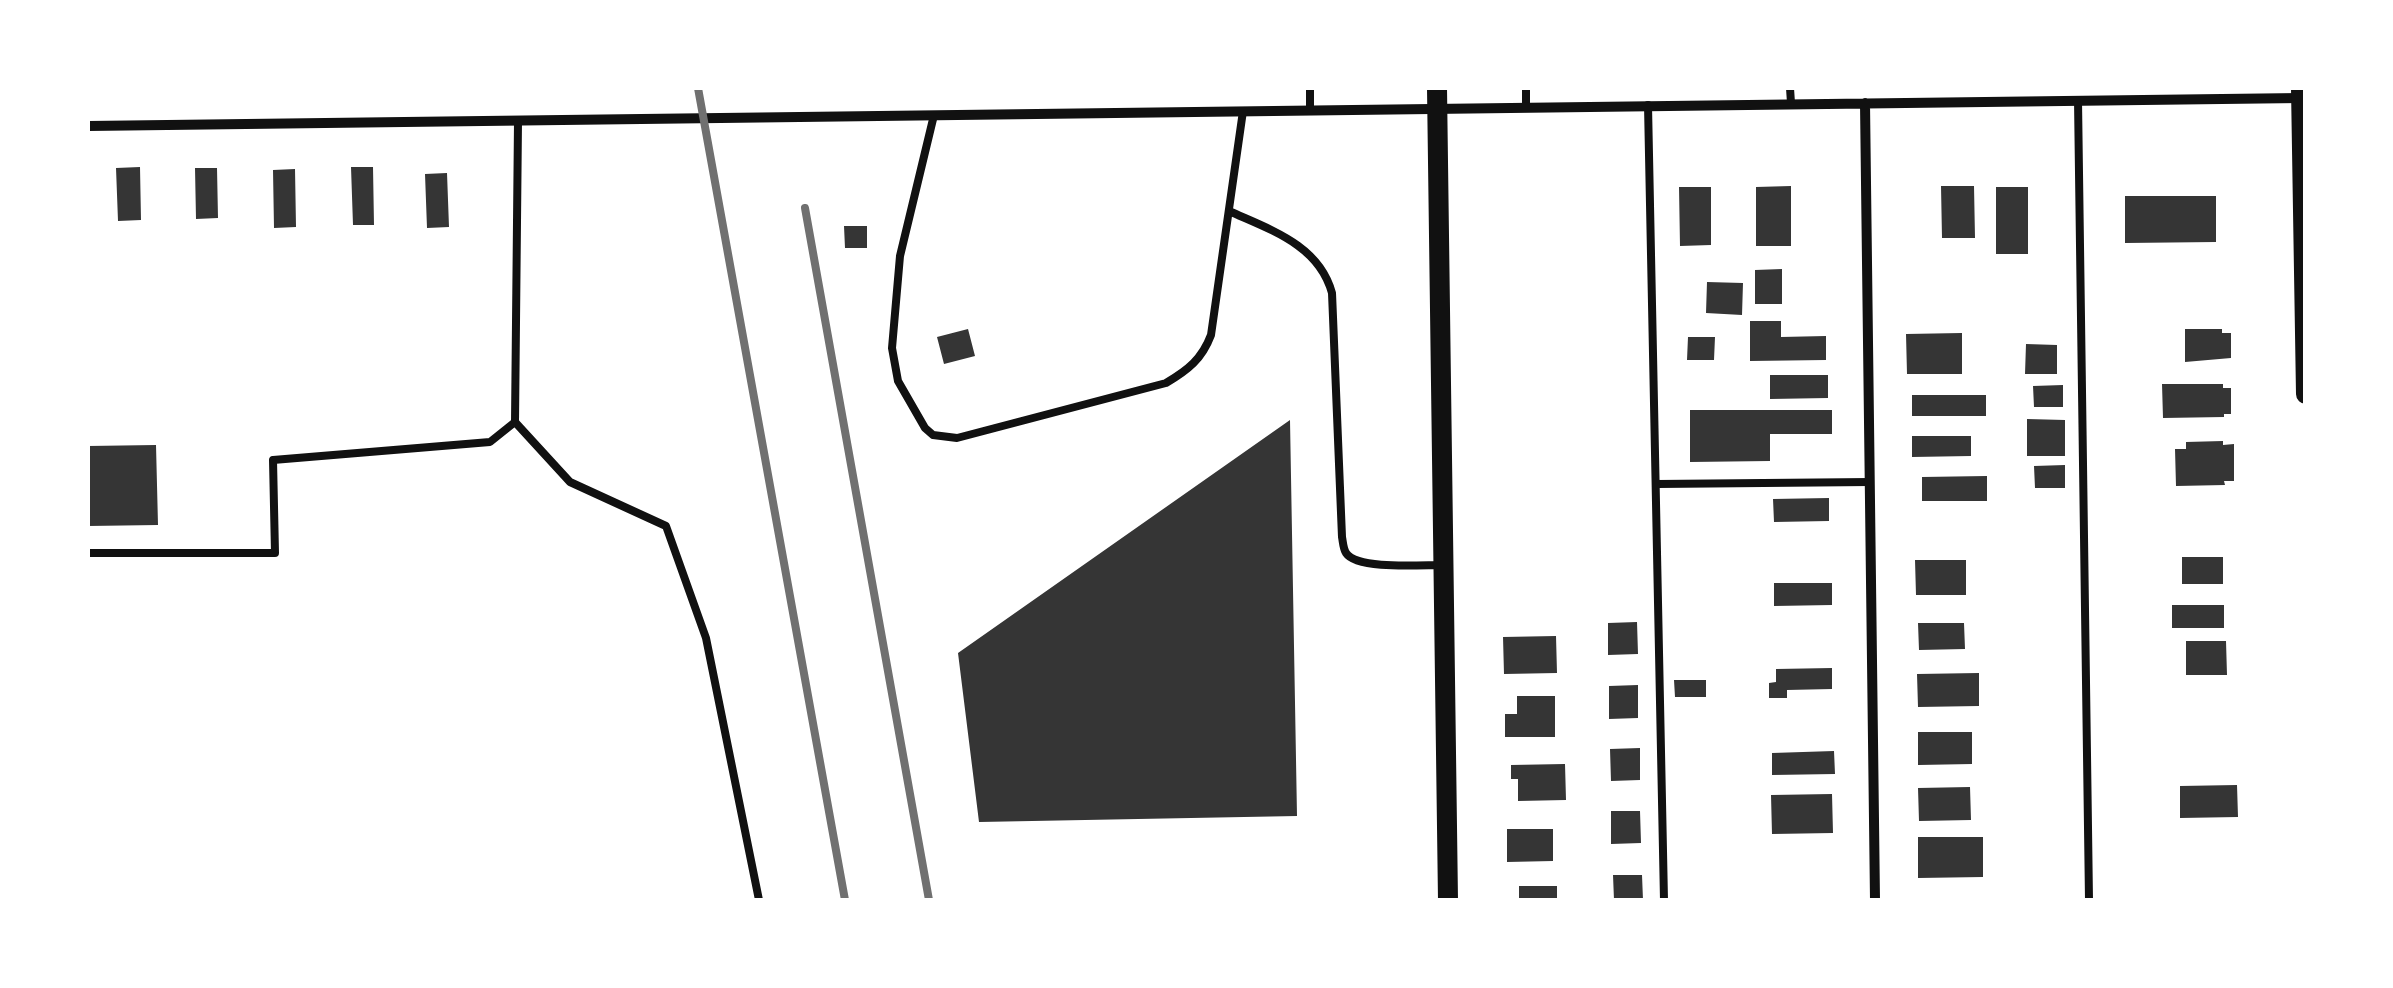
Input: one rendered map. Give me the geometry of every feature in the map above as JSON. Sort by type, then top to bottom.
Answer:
[{"type":"main road","points":[[2302,93],[2306,394]]},
{"type":"main road","points":[[1437,98],[1448,900]]},
{"type":"street","points":[[88,126],[1310,109],[1437,98],[1526,106],[2078,100],[2302,93]]},
{"type":"street","points":[[1865,102],[1876,900]]},
{"type":"lane","points":[[1310,88],[1310,109]]},
{"type":"lane","points":[[1526,88],[1526,106]]},
{"type":"lane","points":[[1790,88],[1791,103]]},
{"type":"lane","points":[[2078,100],[2089,900]]},
{"type":"lane","points":[[1648,105],[1664,900]]},
{"type":"lane","points":[[934,115],[900,256],[892,348],[898,380],[925,428],[933,435],[957,438],[1166,383],[1190,368],[1204,353],[1210,335],[1244,109]]},
{"type":"lane","points":[[518,122],[515,422],[570,482],[666,526],[706,638],[759,900]]},
{"type":"lane","points":[[1229,211],[1294,241],[1327,274],[1332,294],[1342,537],[1346,553],[1355,560],[1377,564],[1443,565]]},
{"type":"lane","points":[[88,553],[275,553],[273,460],[490,442],[515,422]]},
{"type":"lane","points":[[1657,484],[1870,482]]},
{"type":"building","points":[[140,167],[141,220],[118,221],[116,168]]},
{"type":"building","points":[[351,167],[373,167],[374,225],[353,225]]},
{"type":"building","points":[[195,168],[217,168],[218,218],[196,219]]},
{"type":"building","points":[[295,169],[296,227],[274,228],[273,170]]},
{"type":"building","points":[[447,173],[449,227],[427,228],[425,174]]},
{"type":"building","points":[[1791,186],[1791,246],[1756,246],[1756,187]]},
{"type":"building","points":[[1941,186],[1974,186],[1975,238],[1942,238]]},
{"type":"building","points":[[1679,187],[1711,187],[1711,245],[1680,246]]},
{"type":"building","points":[[1996,187],[2028,187],[2028,254],[1996,254]]},
{"type":"building","points":[[2125,196],[2216,196],[2216,242],[2125,243]]},
{"type":"building","points":[[844,226],[867,226],[867,248],[845,248]]},
{"type":"building","points":[[1782,269],[1782,304],[1755,304],[1755,270]]},
{"type":"building","points":[[1707,282],[1743,283],[1742,315],[1706,313]]},
{"type":"building","points":[[1750,321],[1781,321],[1781,337],[1826,336],[1826,360],[1750,361]]},
{"type":"building","points":[[968,329],[975,356],[944,364],[937,337]]},
{"type":"building","points":[[2185,329],[2222,329],[2222,333],[2231,333],[2231,358],[2185,362]]},
{"type":"building","points":[[1962,333],[1962,374],[1907,374],[1906,334]]},
{"type":"building","points":[[1688,337],[1715,337],[1714,360],[1687,360]]},
{"type":"building","points":[[2026,344],[2057,345],[2057,374],[2025,374]]},
{"type":"building","points":[[1770,375],[1828,375],[1828,398],[1770,399]]},
{"type":"building","points":[[2162,384],[2223,384],[2223,388],[2231,388],[2231,414],[2163,418]]},
{"type":"building","points":[[2063,385],[2063,407],[2034,407],[2033,386]]},
{"type":"building","points":[[1912,395],[1986,395],[1986,416],[1912,416]]},
{"type":"building","points":[[1690,410],[1832,410],[1832,434],[1770,434],[1770,461],[1690,462]]},
{"type":"building","points":[[2027,419],[2065,420],[2065,456],[2027,456]]},
{"type":"building","points":[[1290,420],[1297,816],[979,822],[958,653]]},
{"type":"building","points":[[1912,436],[1971,436],[1971,456],[1912,457]]},
{"type":"building","points":[[2223,441],[2223,445],[2234,444],[2234,481],[2224,481],[2225,485],[2176,486],[2175,449],[2186,449],[2186,442]]},
{"type":"building","points":[[156,445],[158,525],[88,526],[88,446]]},
{"type":"building","points":[[2065,465],[2065,488],[2035,488],[2034,466]]},
{"type":"building","points":[[1987,476],[1987,501],[1922,501],[1922,477]]},
{"type":"building","points":[[1829,498],[1829,521],[1774,522],[1773,499]]},
{"type":"building","points":[[2182,557],[2223,557],[2223,584],[2182,584]]},
{"type":"building","points":[[1915,560],[1966,560],[1966,595],[1916,595]]},
{"type":"building","points":[[1774,583],[1832,583],[1832,605],[1774,606]]},
{"type":"building","points":[[2172,605],[2224,605],[2224,628],[2172,628]]},
{"type":"building","points":[[1637,622],[1638,654],[1608,655],[1608,623]]},
{"type":"building","points":[[1918,623],[1964,623],[1965,649],[1919,650]]},
{"type":"building","points":[[1556,636],[1557,673],[1504,674],[1503,637]]},
{"type":"building","points":[[2186,641],[2226,641],[2227,675],[2186,675]]},
{"type":"building","points":[[1832,668],[1832,689],[1787,690],[1787,698],[1769,698],[1769,683],[1776,682],[1776,669]]},
{"type":"building","points":[[1979,673],[1979,706],[1918,707],[1917,674]]},
{"type":"building","points":[[1674,680],[1706,680],[1706,697],[1675,697]]},
{"type":"building","points":[[1638,685],[1638,718],[1609,719],[1609,686]]},
{"type":"building","points":[[1517,696],[1555,696],[1555,737],[1505,737],[1505,714],[1517,714]]},
{"type":"building","points":[[1918,732],[1972,732],[1972,764],[1918,765]]},
{"type":"building","points":[[1640,748],[1640,780],[1611,781],[1610,749]]},
{"type":"building","points":[[1834,751],[1835,774],[1772,775],[1772,753]]},
{"type":"building","points":[[1565,764],[1566,800],[1518,801],[1518,779],[1511,779],[1511,765]]},
{"type":"building","points":[[2237,785],[2238,817],[2180,818],[2180,786]]},
{"type":"building","points":[[1970,787],[1971,820],[1919,821],[1918,788]]},
{"type":"building","points":[[1832,794],[1833,833],[1772,834],[1771,795]]},
{"type":"building","points":[[1611,811],[1640,811],[1641,843],[1611,844]]},
{"type":"building","points":[[1507,829],[1553,829],[1553,861],[1507,862]]},
{"type":"building","points":[[1918,837],[1983,837],[1983,877],[1918,878]]},
{"type":"building","points":[[1613,875],[1642,875],[1643,900],[1614,900]]},
{"type":"building","points":[[1519,886],[1557,886],[1557,900],[1519,900]]},
{"type":"railway","points":[[698,88],[845,900]]},
{"type":"railway","points":[[805,208],[929,900]]}]
